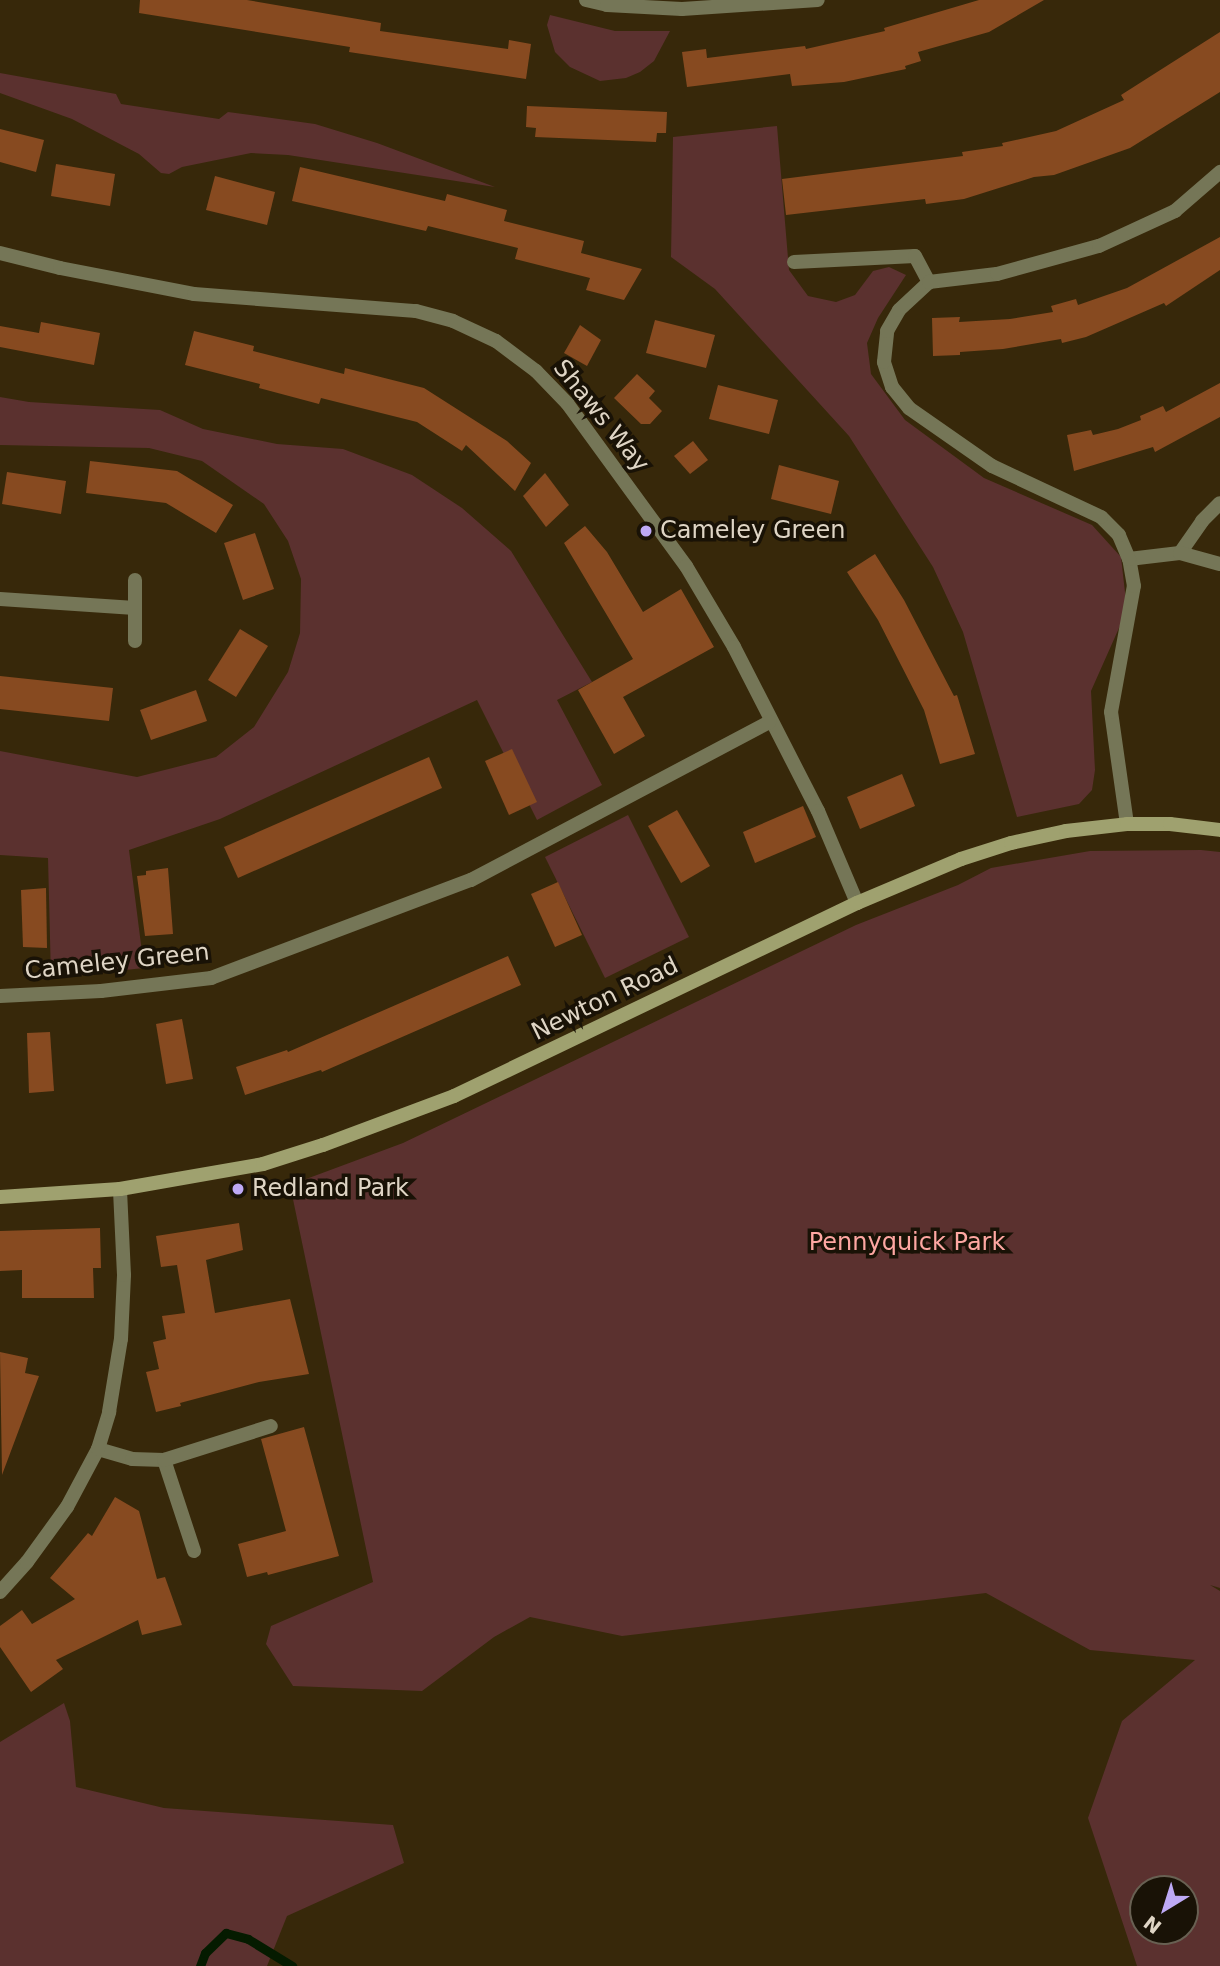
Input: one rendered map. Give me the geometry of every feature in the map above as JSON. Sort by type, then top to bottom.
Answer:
[{"type":"street","points":[[586,0],[607,5],[682,9],[818,0]]},
{"type":"street","points":[[1126,824],[1111,712],[1114,682],[1132,612],[1134,586],[1129,559],[1119,535],[1101,517],[992,467],[909,408],[892,387],[884,362],[887,331],[899,310],[929,282],[997,274],[1099,246],[1175,211],[1220,172]]},
{"type":"street","name":"Shaws Way","points":[[0,253],[60,268],[194,294],[415,312],[453,321],[496,341],[536,371],[567,403],[686,566],[734,647],[817,811],[857,903]]},
{"type":"street","points":[[794,262],[915,256],[929,282]]},
{"type":"street","points":[[1180,553],[1202,521],[1220,503]]},
{"type":"street","points":[[1129,559],[1180,553],[1220,564]]},
{"type":"street","points":[[135,580],[135,641]]},
{"type":"street","points":[[0,599],[135,607]]},
{"type":"street","name":"Cameley Green","points":[[0,996],[102,991],[211,978],[471,880],[770,722]]},
{"type":"street","name":"Newton Road","points":[[0,1197],[120,1189],[263,1164],[419,1109],[520,1065],[857,903],[961,859],[1066,831],[1126,824],[1170,824],[1220,830]]},
{"type":"street","points":[[0,1592],[46,1538],[85,1476],[98,1448],[109,1412],[121,1339],[124,1275],[120,1189]]},
{"type":"street","points":[[98,1448],[132,1459],[164,1460],[271,1426]]},
{"type":"street","points":[[164,1460],[194,1551]]},
{"type":"green space","points":[[550,15],[615,31],[670,31],[654,61],[640,72],[626,78],[600,81],[570,67],[555,52],[547,25]]},
{"type":"green space","points":[[0,73],[116,94],[121,104],[219,119],[228,112],[315,124],[377,143],[495,187],[288,155],[251,153],[182,167],[169,174],[161,173],[139,154],[72,119],[0,93]]},
{"type":"green space","points":[[777,126],[789,270],[808,296],[836,302],[855,295],[873,271],[889,267],[906,275],[878,318],[867,343],[871,374],[905,420],[984,478],[1092,525],[1121,557],[1127,610],[1091,691],[1095,770],[1092,790],[1079,804],[1017,817],[963,632],[933,567],[849,436],[715,289],[671,257],[673,137]]},
{"type":"green space","points":[[0,397],[29,402],[160,410],[203,429],[277,444],[343,449],[412,475],[462,508],[511,551],[592,682],[557,700],[602,785],[537,820],[477,700],[220,819],[129,850],[144,968],[51,978],[48,858],[0,855],[0,751],[137,777],[216,757],[254,727],[288,672],[300,633],[301,579],[288,541],[264,504],[202,461],[149,448],[0,445]]},
{"type":"green space","points":[[628,815],[689,937],[605,978],[545,857]]},
{"type":"green space","name":"Pennyquick Park","points":[[1090,851],[1220,852],[1220,1588],[1210,1585],[1220,1591],[1220,1966],[1137,1966],[1130,1945],[1199,1945],[1199,1875],[1129,1875],[1129,1942],[1088,1818],[1122,1721],[1195,1660],[1090,1650],[986,1593],[622,1636],[530,1617],[494,1637],[422,1691],[293,1686],[266,1644],[271,1626],[373,1582],[290,1185],[403,1143],[856,925],[958,885],[991,868]]},
{"type":"green space","points":[[64,1703],[70,1721],[76,1787],[164,1808],[393,1825],[404,1863],[287,1916],[267,1966],[0,1966],[0,1742]]},
{"type":"building","points":[[140,0],[247,0],[381,23],[380,31],[508,49],[509,40],[531,44],[526,79],[349,52],[350,47],[139,13]]},
{"type":"building","points":[[979,0],[1044,0],[989,32],[918,52],[921,61],[905,66],[906,69],[844,82],[792,86],[790,74],[687,87],[682,52],[706,49],[707,58],[805,46],[806,49],[885,31],[884,28]]},
{"type":"building","points":[[1220,32],[1220,92],[1130,148],[1054,175],[1034,177],[964,199],[926,204],[925,199],[786,215],[782,179],[963,156],[962,152],[1003,146],[1002,143],[1056,131],[1124,100],[1121,95]]},
{"type":"building","points":[[527,106],[667,112],[666,133],[657,133],[656,142],[535,137],[536,128],[526,127]]},
{"type":"building","points":[[0,129],[44,140],[36,172],[0,162]]},
{"type":"building","points":[[56,164],[115,174],[110,206],[51,196]]},
{"type":"building","points":[[300,167],[445,201],[447,194],[507,210],[504,221],[584,241],[581,253],[642,269],[624,300],[586,290],[590,278],[515,259],[518,248],[428,226],[426,231],[292,201]]},
{"type":"building","points":[[215,176],[275,192],[267,225],[206,210]]},
{"type":"building","points":[[1220,237],[1220,270],[1166,306],[1164,303],[1086,337],[1062,343],[1061,339],[1003,349],[960,352],[960,355],[933,356],[932,318],[960,317],[959,322],[1010,319],[1053,312],[1051,306],[1076,299],[1078,305],[1127,288]]},
{"type":"building","points":[[655,320],[715,335],[706,368],[646,353]]},
{"type":"building","points":[[41,322],[100,333],[94,365],[0,347],[0,326],[39,333]]},
{"type":"building","points":[[580,325],[601,340],[587,366],[564,353]]},
{"type":"building","points":[[194,331],[254,346],[253,351],[344,374],[345,368],[424,388],[507,441],[531,463],[515,491],[466,445],[462,451],[417,422],[321,398],[319,404],[259,388],[260,384],[185,365]]},
{"type":"building","points":[[637,374],[655,391],[649,398],[662,411],[650,424],[641,424],[614,398]]},
{"type":"building","points":[[1220,383],[1220,417],[1155,452],[1153,447],[1074,471],[1067,435],[1091,430],[1093,435],[1118,429],[1141,420],[1140,416],[1163,406],[1166,412]]},
{"type":"building","points":[[718,385],[778,400],[769,434],[709,419]]},
{"type":"building","points":[[693,441],[708,460],[690,474],[674,456]]},
{"type":"building","points":[[90,461],[177,471],[233,505],[216,533],[166,503],[86,493]]},
{"type":"building","points":[[779,465],[839,481],[831,514],[771,499]]},
{"type":"building","points":[[7,472],[66,481],[61,514],[2,504]]},
{"type":"building","points":[[545,473],[569,505],[546,527],[523,496]]},
{"type":"building","points":[[585,526],[607,552],[643,612],[681,589],[714,647],[623,697],[645,736],[614,754],[578,690],[633,659],[564,543]]},
{"type":"building","points":[[255,533],[274,589],[243,600],[224,543]]},
{"type":"building","points":[[875,554],[904,600],[954,696],[957,695],[975,754],[940,764],[924,710],[878,620],[847,572]]},
{"type":"building","points":[[240,629],[268,646],[236,697],[208,680]]},
{"type":"building","points":[[0,676],[113,688],[109,721],[0,709]]},
{"type":"building","points":[[196,690],[207,721],[151,740],[140,710]]},
{"type":"building","points":[[512,749],[537,802],[509,815],[485,761]]},
{"type":"building","points":[[429,757],[442,788],[238,878],[224,847]]},
{"type":"building","points":[[902,774],[915,806],[860,829],[847,797]]},
{"type":"building","points":[[803,806],[816,837],[755,863],[743,832]]},
{"type":"building","points":[[677,810],[710,866],[681,883],[648,826]]},
{"type":"building","points":[[168,868],[173,934],[145,936],[137,876],[146,875],[146,871]]},
{"type":"building","points":[[558,882],[582,935],[555,947],[531,894]]},
{"type":"building","points":[[46,888],[47,948],[23,947],[21,890]]},
{"type":"building","points":[[508,956],[521,985],[322,1072],[321,1070],[245,1095],[236,1067],[287,1050],[288,1052]]},
{"type":"building","points":[[182,1019],[193,1079],[166,1084],[156,1024]]},
{"type":"building","points":[[50,1032],[54,1091],[29,1093],[27,1033]]},
{"type":"building","points":[[239,1223],[243,1250],[206,1260],[215,1313],[290,1299],[309,1374],[259,1382],[156,1412],[146,1372],[159,1369],[153,1342],[166,1339],[162,1316],[185,1313],[177,1265],[161,1267],[156,1236]]},
{"type":"building","points":[[100,1228],[101,1268],[93,1268],[94,1298],[22,1298],[22,1270],[0,1271],[0,1231]]},
{"type":"building","points":[[0,1352],[28,1358],[25,1373],[39,1376],[2,1475]]},
{"type":"building","points":[[304,1427],[339,1556],[268,1575],[267,1572],[247,1577],[238,1544],[286,1531],[261,1439]]},
{"type":"building","points":[[115,1497],[139,1511],[157,1579],[165,1577],[182,1625],[142,1635],[138,1620],[56,1660],[63,1669],[31,1692],[0,1647],[0,1626],[22,1610],[32,1624],[75,1599],[50,1578],[88,1533],[92,1536]]},
{"type":"waterway","points":[[200,1966],[205,1953],[226,1933],[248,1939],[292,1966]]},
{"type":"place","name":"Cameley Green","points":[[646,531]]},
{"type":"place","name":"Redland Park","points":[[238,1189]]}]
